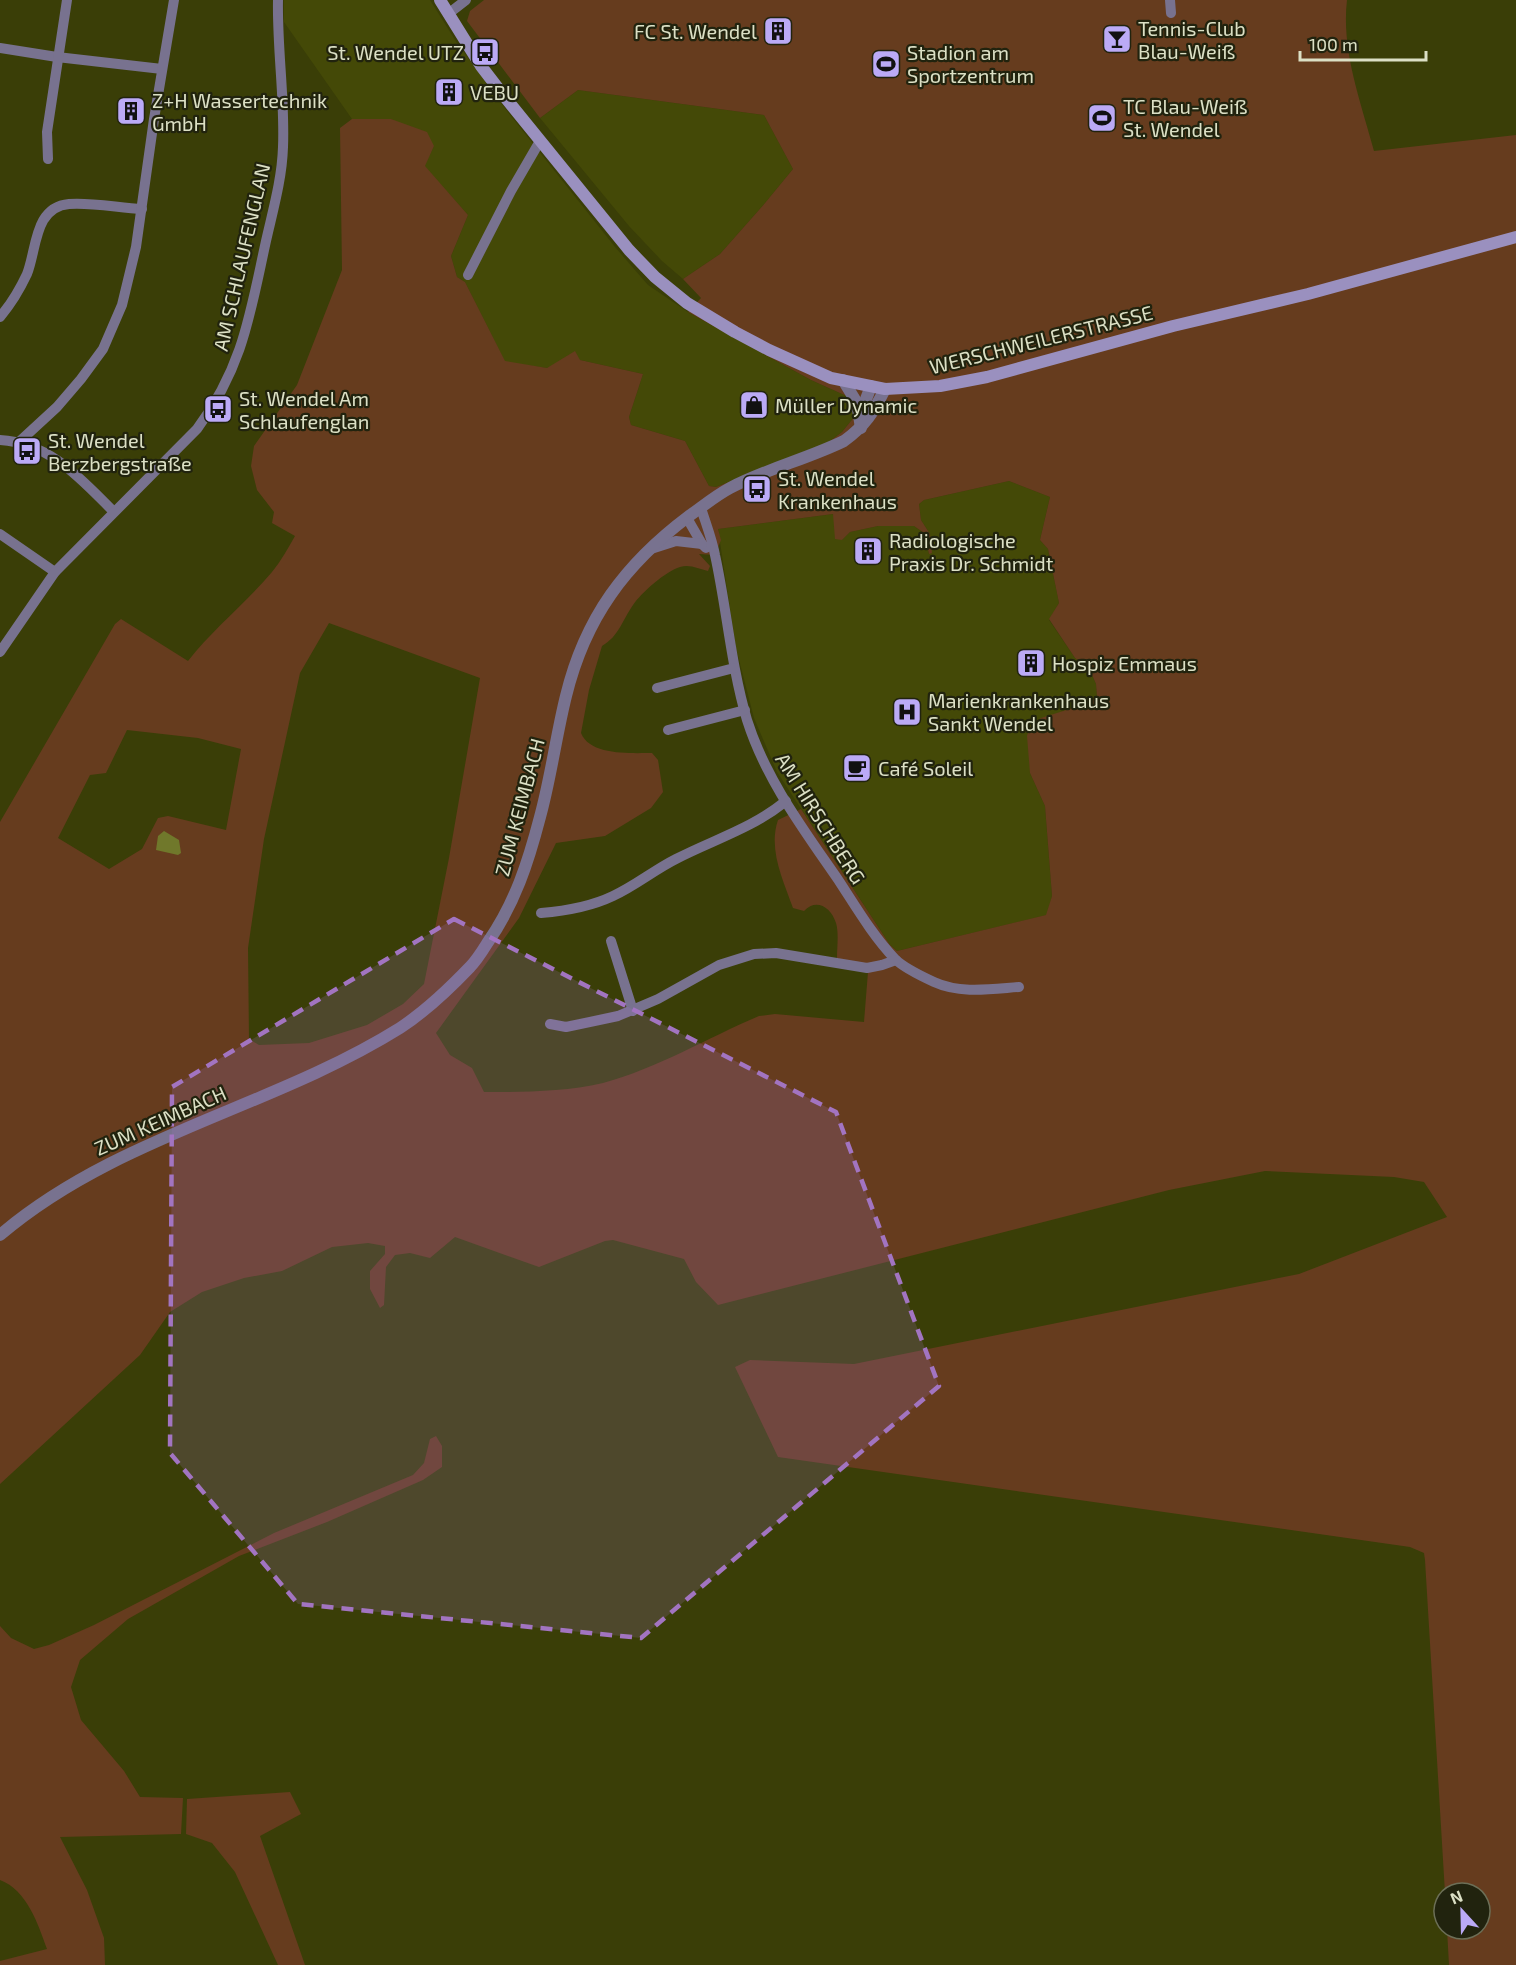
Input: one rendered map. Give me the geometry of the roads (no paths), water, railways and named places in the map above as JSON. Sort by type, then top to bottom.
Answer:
[{"type":"main road","name":"WERSCHWEILERSTRASSE","points":[[440,0],[482,66],[540,141],[629,250],[655,277],[687,303],[769,350],[831,378],[885,389],[940,386],[987,377],[1173,326],[1308,294],[1516,237]]},
{"type":"street","points":[[48,159],[47,132],[67,0]]},
{"type":"street","points":[[19,442],[57,407],[81,379],[111,334],[130,278],[174,0]]},
{"type":"street","name":"AM SCHLAUFENGLAN","points":[[0,652],[54,572],[197,429],[213,408],[241,351],[282,164],[283,116],[277,34],[278,0]]},
{"type":"street","points":[[448,14],[466,0]]},
{"type":"street","points":[[1170,0],[1171,13]]},
{"type":"street","points":[[0,48],[162,69]]},
{"type":"street","points":[[468,275],[540,141]]},
{"type":"street","points":[[0,317],[27,273],[40,225],[52,210],[69,204],[142,209]]},
{"type":"street","points":[[843,380],[856,403],[860,421]]},
{"type":"street","points":[[860,421],[871,386]]},
{"type":"street","name":"ZUM KEIMBACH","points":[[0,1235],[51,1196],[122,1156],[336,1063],[401,1027],[435,1000],[474,963],[498,928],[523,879],[546,795],[566,694],[582,647],[595,618],[616,585],[648,550],[687,518],[729,489],[844,441],[860,421],[871,417],[885,389]]},
{"type":"street","points":[[0,440],[19,442],[46,453],[69,468],[113,511]]},
{"type":"street","name":"AM HIRSCHBERG","points":[[701,508],[715,555],[734,668],[745,710],[765,764],[786,801],[874,933],[896,960],[936,983],[973,991],[1019,987]]},
{"type":"street","points":[[687,518],[702,544],[715,555]]},
{"type":"street","points":[[0,534],[54,572]]},
{"type":"street","points":[[648,550],[676,541],[702,544]]},
{"type":"street","points":[[657,688],[734,668]]},
{"type":"street","points":[[668,730],[745,710]]},
{"type":"street","points":[[541,913],[580,908],[613,896],[631,881],[767,817],[786,801]]},
{"type":"street","points":[[610,941],[633,1011]]},
{"type":"street","points":[[550,1024],[566,1026],[597,1022],[633,1011],[719,965],[754,954],[776,953],[867,968],[896,960]]},
{"type":"place","name":"FC St. Wendel","points":[[778,31]]},
{"type":"place","name":"Tennis-Club Blau-Weiß","points":[[1117,39]]},
{"type":"place","name":"St. Wendel UTZ","points":[[485,52]]},
{"type":"place","name":"Stadion am Sportzentrum","points":[[886,64]]},
{"type":"place","name":"VEBU","points":[[449,92]]},
{"type":"place","name":"Z+H Wassertechnik GmbH","points":[[131,111]]},
{"type":"place","name":"TC Blau-Weiß St. Wendel","points":[[1102,118]]},
{"type":"place","name":"Müller Dynamic","points":[[754,405]]},
{"type":"place","name":"St. Wendel Am Schlaufenglan","points":[[218,409]]},
{"type":"place","name":"St. Wendel Berzbergstraße","points":[[27,451]]},
{"type":"place","name":"St. Wendel Krankenhaus","points":[[757,489]]},
{"type":"place","name":"Radiologische Praxis Dr. Schmidt","points":[[868,551]]},
{"type":"place","name":"Hospiz Emmaus","points":[[1031,663]]},
{"type":"place","name":"Marienkrankenhaus Sankt Wendel","points":[[907,712]]},
{"type":"place","name":"Café Soleil","points":[[857,768]]}]
